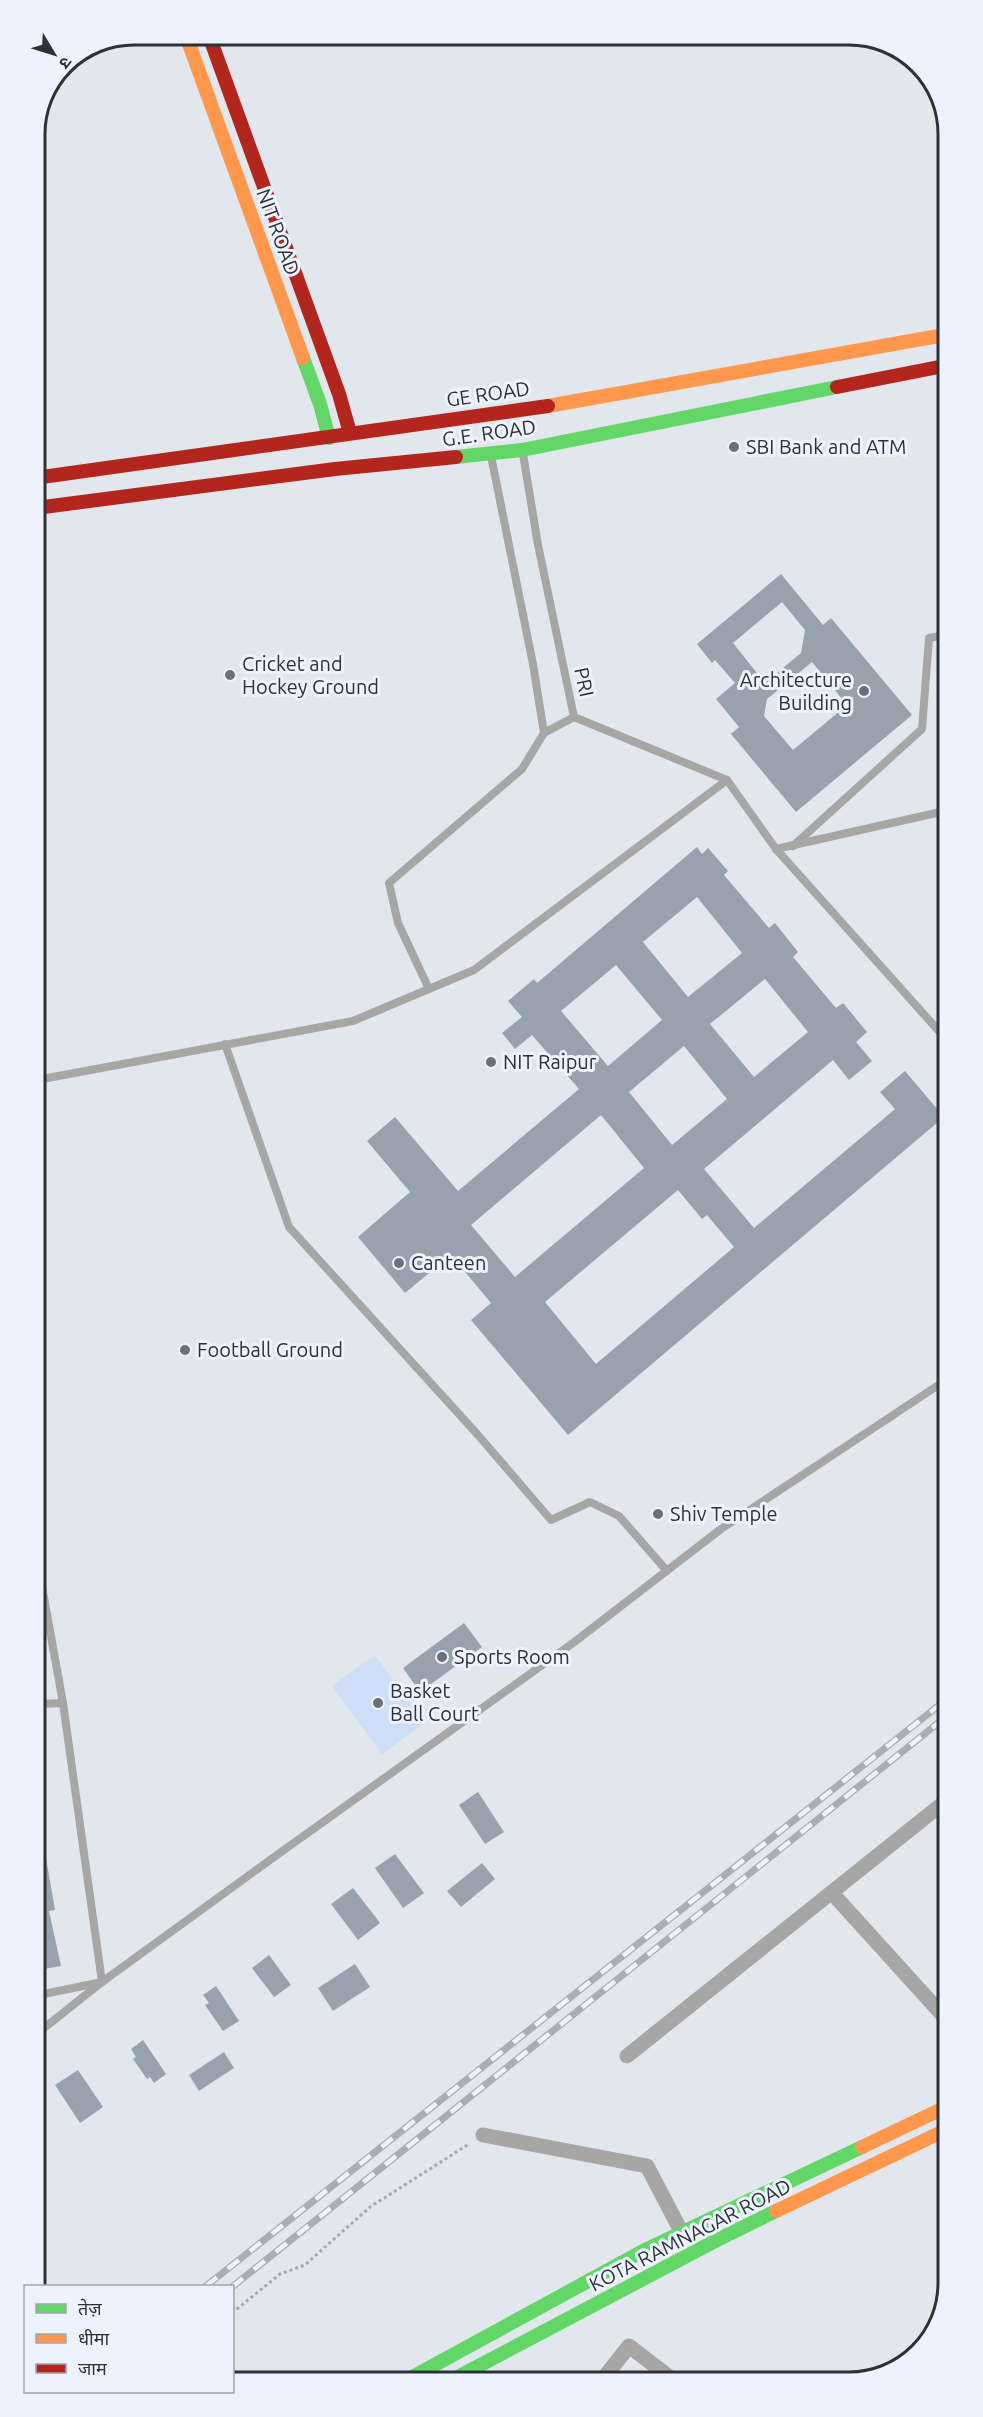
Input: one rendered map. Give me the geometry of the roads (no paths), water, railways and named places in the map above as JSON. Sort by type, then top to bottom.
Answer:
[{"type":"main road","name":"NIT ROAD","points":[[189,45],[320,404],[332,454]]},
{"type":"main road","name":"NIT ROAD","points":[[212,45],[339,394],[353,450]]},
{"type":"main road","name":"GE ROAD","points":[[45,477],[332,454],[488,419],[520,415],[938,336]]},
{"type":"main road","name":"G.E. ROAD","points":[[45,506],[353,450],[491,449],[522,445],[938,367]]},
{"type":"main road","points":[[422,2372],[645,2250],[938,2111]]},
{"type":"main road","name":"KOTA RAMNAGAR ROAD","points":[[467,2372],[717,2240],[938,2134]]},
{"type":"street","points":[[627,2056],[938,1807]]},
{"type":"street","points":[[832,1893],[938,2010]]},
{"type":"street","points":[[483,2135],[647,2166],[682,2233]]},
{"type":"street","points":[[609,2372],[629,2346],[663,2372]]},
{"type":"lane","name":"PRI","points":[[522,445],[529,492],[574,717],[727,780]]},
{"type":"lane","points":[[491,449],[533,664],[544,733]]},
{"type":"lane","points":[[793,846],[922,729],[930,638],[938,636]]},
{"type":"lane","points":[[429,989],[398,923],[389,883],[522,769],[544,733],[574,717]]},
{"type":"lane","points":[[45,1078],[353,1020],[474,970],[727,780],[776,849],[938,1030]]},
{"type":"lane","points":[[776,849],[938,813]]},
{"type":"lane","points":[[225,1044],[289,1227],[478,1435],[551,1520],[590,1502],[619,1516],[667,1571]]},
{"type":"lane","points":[[45,2027],[102,1982],[573,1643],[722,1529],[938,1385]]},
{"type":"lane","points":[[45,1603],[63,1703],[102,1982]]},
{"type":"lane","points":[[45,1704],[63,1703]]},
{"type":"lane","points":[[45,1994],[102,1982]]},
{"type":"railway","points":[[207,2285],[938,1706]]},
{"type":"railway","points":[[234,2285],[938,1723]]},
{"type":"place","name":"SBI Bank and ATM","points":[[734,447]]},
{"type":"place","name":"Cricket and Hockey Ground","points":[[230,675]]},
{"type":"place","name":"Architecture Building","points":[[864,691]]},
{"type":"place","name":"NIT Raipur","points":[[491,1062]]},
{"type":"place","name":"Canteen","points":[[399,1263]]},
{"type":"place","name":"Football Ground","points":[[185,1350]]},
{"type":"place","name":"Shiv Temple","points":[[658,1514]]},
{"type":"place","name":"Sports Room","points":[[442,1657]]},
{"type":"place","name":"Basket Ball Court","points":[[378,1703]]}]
